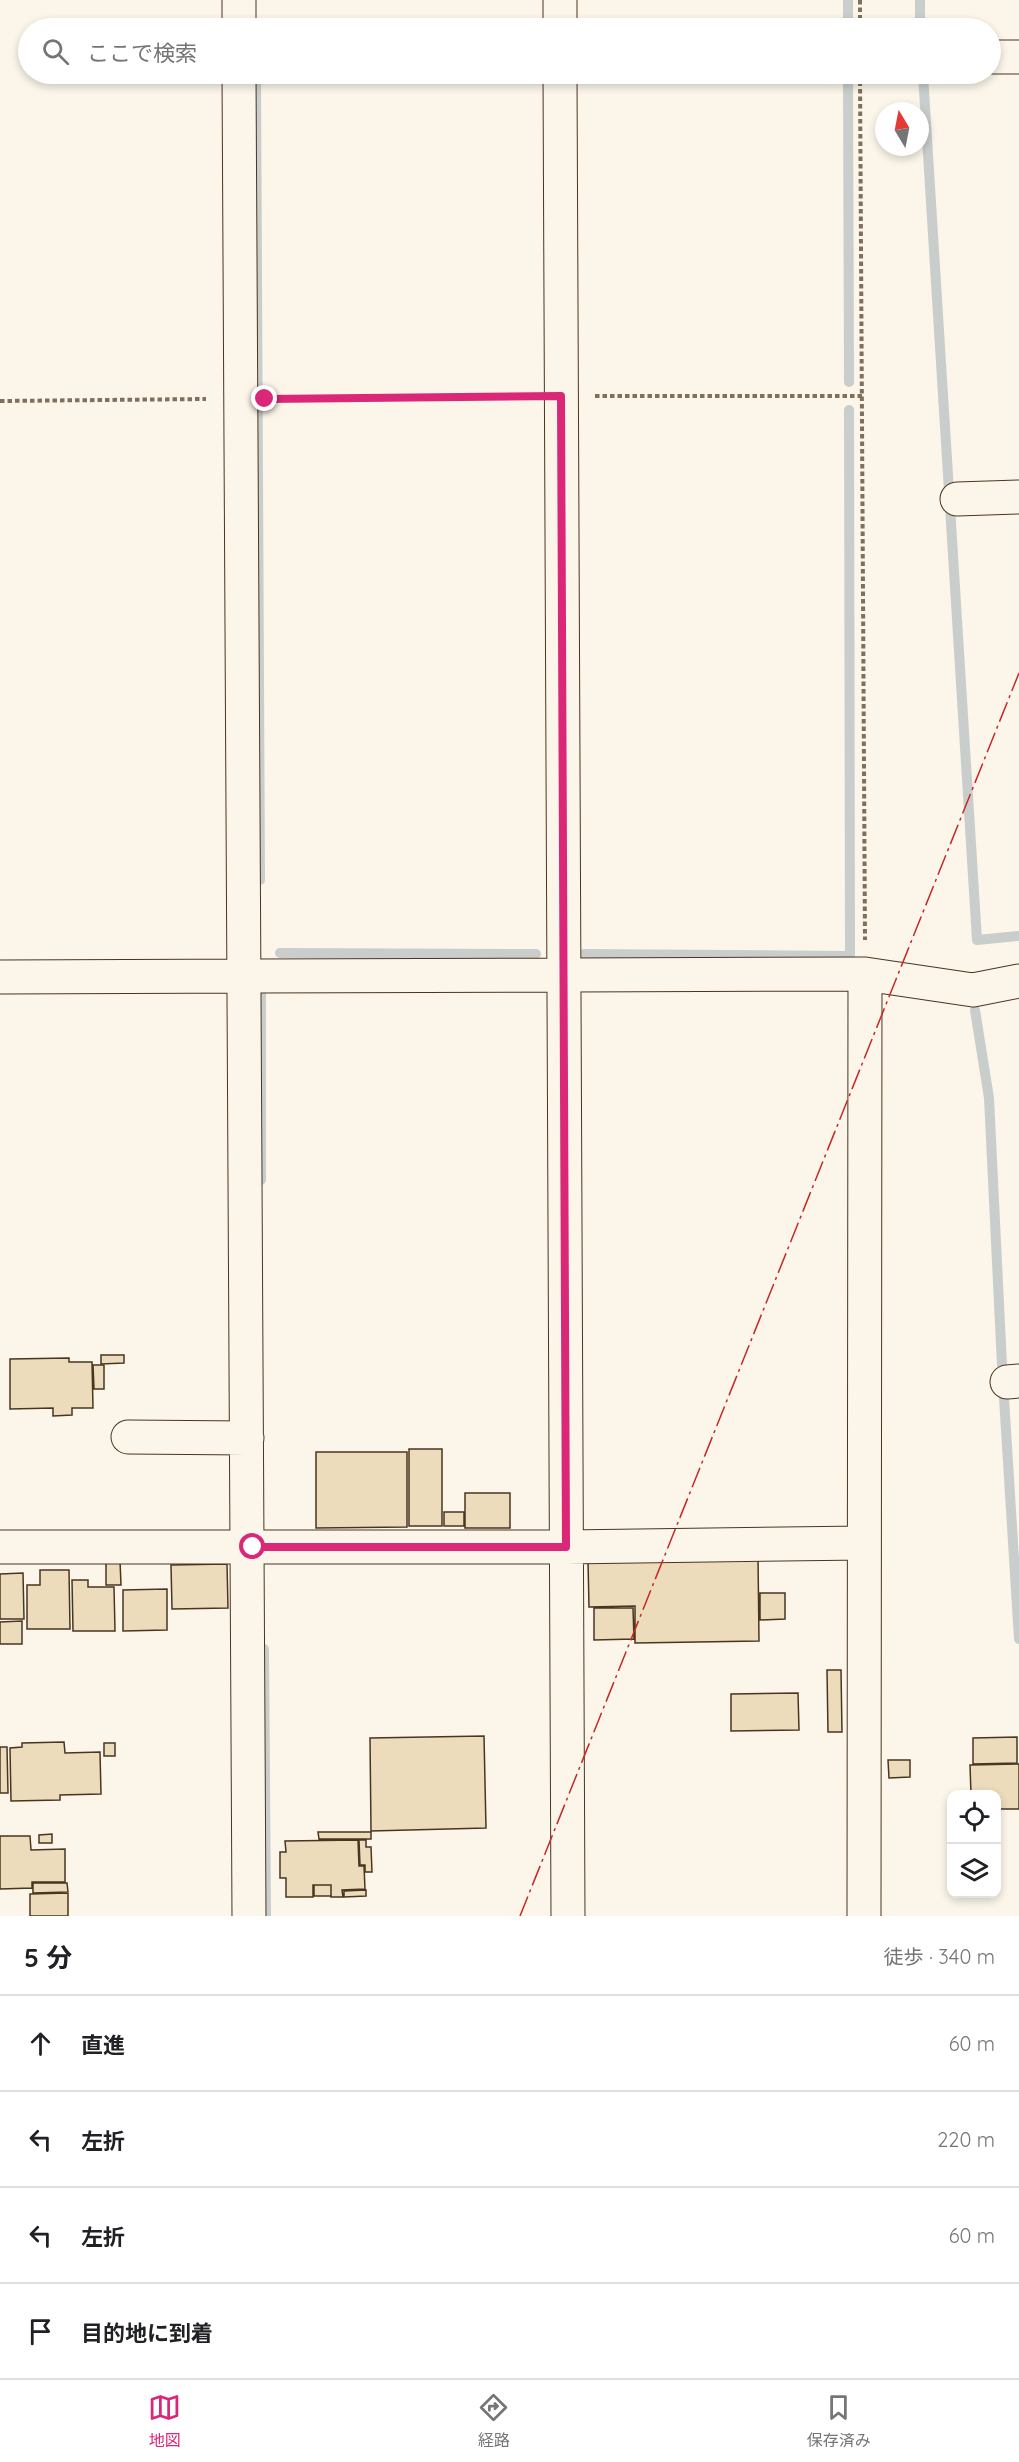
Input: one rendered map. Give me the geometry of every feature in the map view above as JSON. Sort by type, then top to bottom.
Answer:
[{"type":"street","points":[[239,0],[239,18]]},
{"type":"street","points":[[560,0],[560,18]]},
{"type":"street","points":[[1001,57],[1019,57]]},
{"type":"street","points":[[239,84],[253,399],[254,976],[247,1438],[258,1547],[249,1916]]},
{"type":"street","points":[[560,84],[568,1916]]},
{"type":"street","points":[[957,499],[1019,497]]},
{"type":"street","points":[[864,1916],[865,974]]},
{"type":"street","points":[[0,977],[865,974],[973,990],[1019,981]]},
{"type":"street","points":[[128,1437],[247,1438]]},
{"type":"street","points":[[0,1547],[566,1547],[864,1543]]},
{"type":"path","points":[[860,0],[860,18]]},
{"type":"path","points":[[860,84],[865,974]]},
{"type":"path","points":[[0,401],[862,396]]},
{"type":"building","points":[[101,1355],[124,1355],[124,1363],[101,1364]]},
{"type":"building","points":[[69,1358],[69,1362],[92,1362],[93,1408],[72,1408],[72,1415],[53,1416],[53,1408],[10,1409],[10,1359]]},
{"type":"building","points":[[93,1365],[104,1365],[104,1389],[94,1389]]},
{"type":"building","points":[[409,1449],[442,1449],[442,1526],[409,1526]]},
{"type":"building","points":[[316,1452],[407,1452],[407,1527],[316,1528]]},
{"type":"building","points":[[465,1493],[510,1493],[510,1528],[465,1528]]},
{"type":"building","points":[[444,1512],[464,1512],[464,1526],[444,1526]]},
{"type":"building","points":[[758,1557],[759,1641],[635,1643],[635,1606],[589,1607],[588,1561]]},
{"type":"building","points":[[106,1561],[120,1561],[121,1585],[106,1585]]},
{"type":"building","points":[[227,1564],[228,1608],[172,1609],[171,1565]]},
{"type":"building","points":[[40,1570],[69,1570],[70,1629],[27,1629],[27,1585],[40,1585]]},
{"type":"building","points":[[23,1573],[24,1619],[0,1619],[0,1574]]},
{"type":"building","points":[[72,1580],[88,1580],[88,1587],[114,1587],[115,1631],[73,1631]]},
{"type":"building","points":[[167,1589],[167,1630],[123,1631],[123,1590]]},
{"type":"building","points":[[760,1593],[785,1593],[785,1619],[760,1620]]},
{"type":"building","points":[[594,1608],[633,1608],[634,1639],[594,1640]]},
{"type":"building","points":[[22,1621],[22,1644],[0,1644],[0,1622]]},
{"type":"building","points":[[827,1670],[841,1670],[842,1732],[828,1732]]},
{"type":"building","points":[[798,1693],[799,1730],[731,1731],[731,1694]]},
{"type":"building","points":[[484,1736],[486,1828],[371,1831],[370,1738]]},
{"type":"building","points":[[1017,1737],[1017,1763],[973,1764],[973,1738]]},
{"type":"building","points":[[64,1742],[65,1753],[100,1752],[101,1794],[60,1795],[60,1800],[11,1801],[10,1748],[22,1747],[22,1743]]},
{"type":"building","points":[[104,1743],[115,1743],[115,1756],[104,1756]]},
{"type":"building","points":[[0,1747],[7,1747],[8,1793],[0,1793]]},
{"type":"building","points":[[888,1760],[910,1760],[910,1777],[889,1778]]},
{"type":"building","points":[[1019,1764],[1019,1809],[1001,1809],[1001,1790],[971,1790],[970,1765]]},
{"type":"building","points":[[318,1832],[371,1832],[371,1839],[319,1839]]},
{"type":"building","points":[[52,1834],[52,1843],[39,1843],[39,1835]]},
{"type":"building","points":[[0,1836],[30,1836],[31,1850],[65,1849],[65,1882],[32,1882],[32,1888],[0,1889]]},
{"type":"building","points":[[358,1840],[359,1866],[364,1866],[365,1889],[342,1890],[343,1897],[331,1897],[331,1885],[313,1885],[313,1897],[286,1897],[286,1878],[280,1878],[280,1852],[286,1852],[285,1841]]},
{"type":"building","points":[[359,1840],[366,1840],[366,1847],[371,1847],[372,1872],[365,1872],[365,1865],[360,1865]]},
{"type":"building","points":[[33,1883],[67,1883],[68,1892],[33,1893]]},
{"type":"building","points":[[314,1885],[331,1885],[331,1896],[314,1896]]},
{"type":"building","points":[[366,1890],[366,1896],[344,1897],[344,1891]]},
{"type":"building","points":[[68,1893],[68,1916],[30,1916],[30,1894]]},
{"type":"waterway","points":[[848,0],[848,18]]},
{"type":"waterway","points":[[920,0],[920,18]]},
{"type":"waterway","points":[[256,84],[260,880]]},
{"type":"waterway","points":[[848,84],[849,382]]},
{"type":"waterway","points":[[924,84],[977,940],[1019,936]]},
{"type":"waterway","points":[[849,410],[850,959]]},
{"type":"waterway","points":[[280,953],[536,954]]},
{"type":"waterway","points":[[584,954],[850,956]]},
{"type":"waterway","points":[[261,980],[261,1180]]},
{"type":"waterway","points":[[975,1010],[989,1098],[1002,1365]]},
{"type":"waterway","points":[[1004,1398],[1019,1639]]},
{"type":"waterway","points":[[264,1649],[266,1916]]},
{"type":"power","points":[[520,1916],[1019,673]]},
{"type":"route","points":[[253,1547],[566,1547],[561,396],[265,399]]}]
